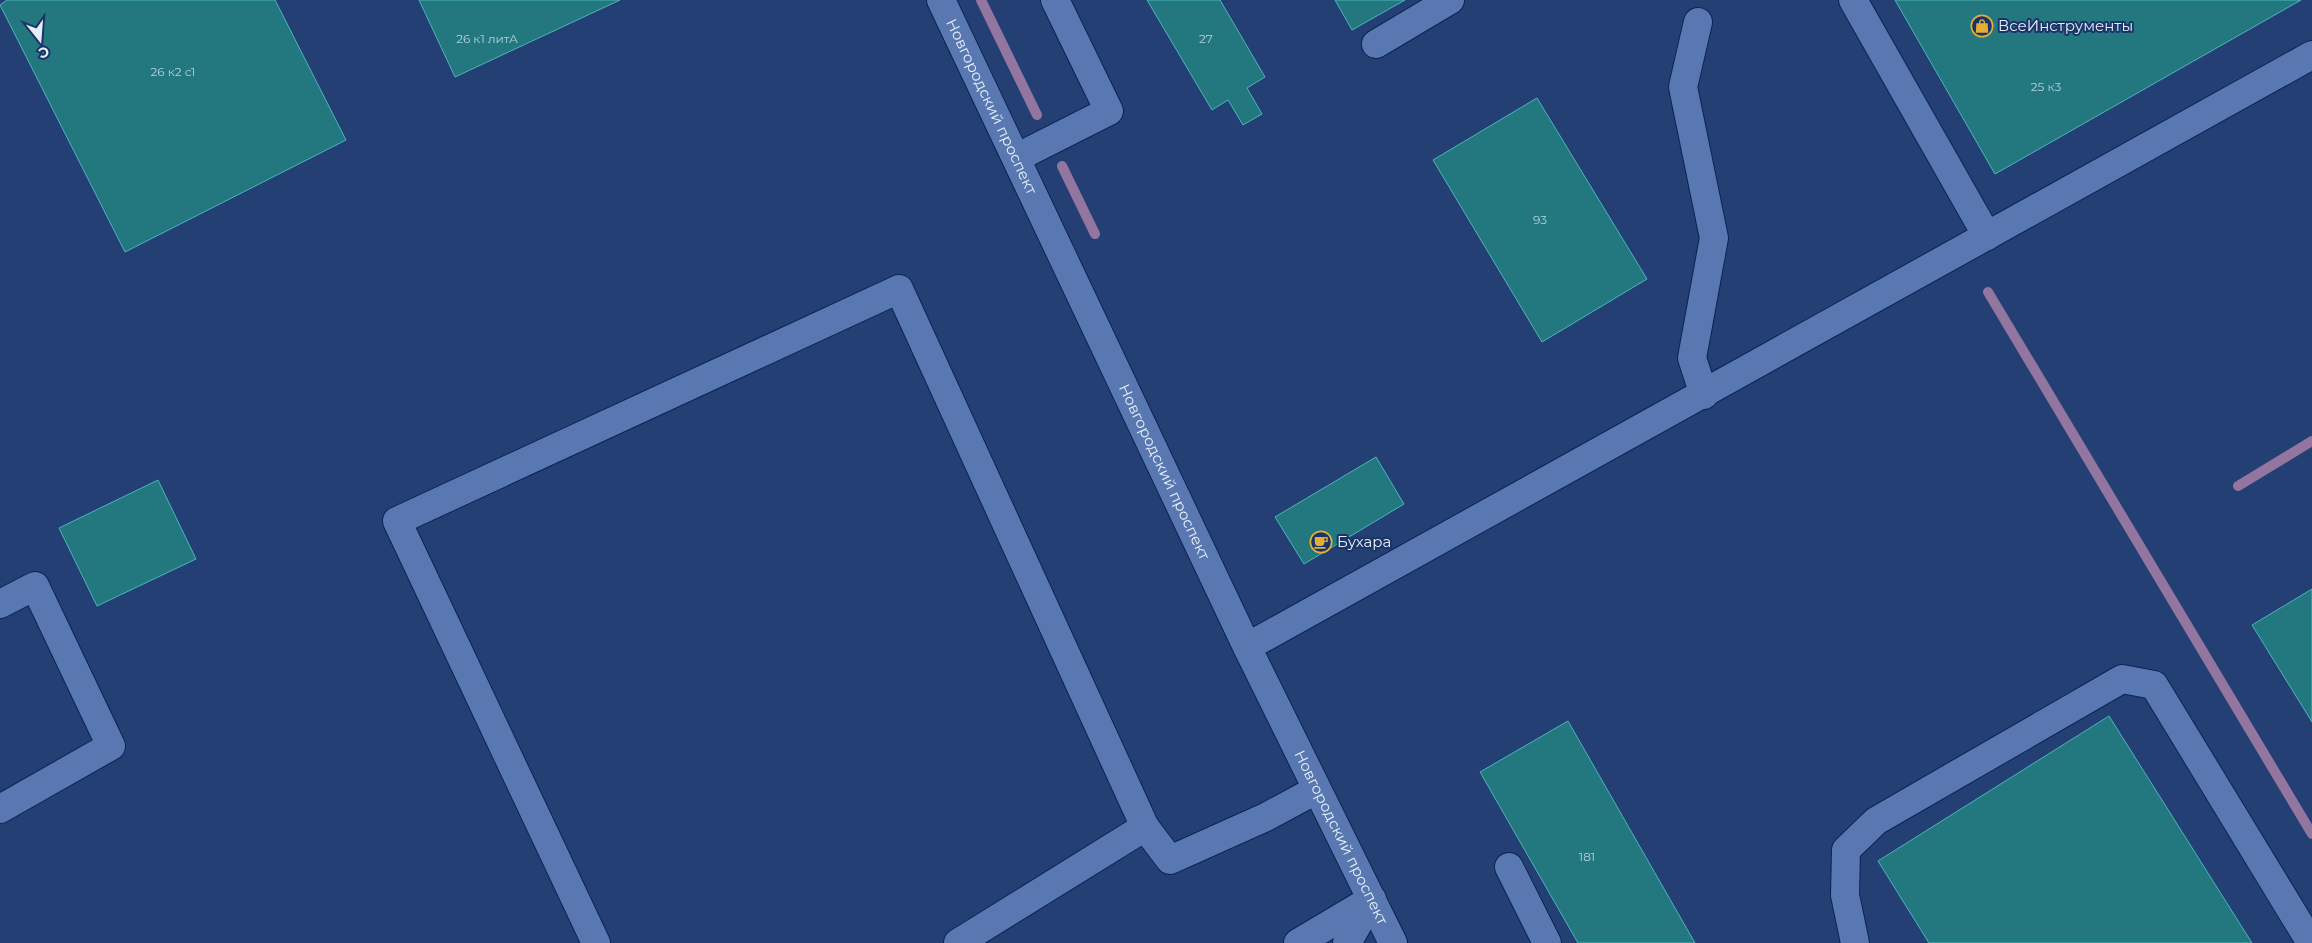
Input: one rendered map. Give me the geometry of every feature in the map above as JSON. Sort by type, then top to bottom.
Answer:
[{"type":"street","name":"Новгородский проспект","points":[[940,0],[1247,647],[1392,943]]},
{"type":"street","points":[[1016,158],[1108,111],[1055,0]]},
{"type":"street","points":[[1376,44],[1450,0]]},
{"type":"street","points":[[1853,0],[1987,236]]},
{"type":"street","points":[[1698,22],[1683,87],[1714,238],[1692,358],[1704,395]]},
{"type":"street","points":[[1247,647],[2312,56]]},
{"type":"street","points":[[596,943],[397,521],[899,290],[1145,828],[1170,860],[1266,817],[1316,790]]},
{"type":"street","points":[[0,604],[36,586],[112,746],[0,809]]},
{"type":"street","points":[[1855,943],[1845,896],[1846,850],[1876,820],[2122,679],[2154,685],[2311,943]]},
{"type":"street","points":[[958,943],[1145,828]]},
{"type":"street","points":[[1509,867],[1547,943]]},
{"type":"street","points":[[1298,943],[1372,900]]},
{"type":"street","points":[[1346,943],[1372,900]]},
{"type":"building","points":[[7,0],[275,0],[346,140],[125,252],[0,5]]},
{"type":"building","points":[[419,0],[620,0],[455,77]]},
{"type":"building","points":[[1147,0],[1220,0],[1265,77],[1247,88],[1262,114],[1243,125],[1228,100],[1212,110]]},
{"type":"building","points":[[1335,0],[1405,0],[1352,30]]},
{"type":"building","points":[[1895,0],[2301,0],[1995,174]]},
{"type":"building","points":[[1537,98],[1647,279],[1542,342],[1433,160]]},
{"type":"building","points":[[1376,457],[1404,504],[1304,564],[1275,517]]},
{"type":"building","points":[[158,480],[196,559],[97,606],[59,528]]},
{"type":"building","points":[[2312,589],[2312,722],[2252,625]]},
{"type":"building","points":[[2109,716],[2252,943],[1929,943],[1878,861]]},
{"type":"building","points":[[1568,721],[1695,943],[1578,943],[1480,772]]},
{"type":"waterway","points":[[981,0],[1037,115]]},
{"type":"waterway","points":[[1062,166],[1095,234]]},
{"type":"waterway","points":[[1988,292],[2312,834]]},
{"type":"waterway","points":[[2238,486],[2312,441]]},
{"type":"place","name":"ВсеИнструменты","points":[[1982,26]]},
{"type":"place","name":"Бухара","points":[[1321,542]]}]
